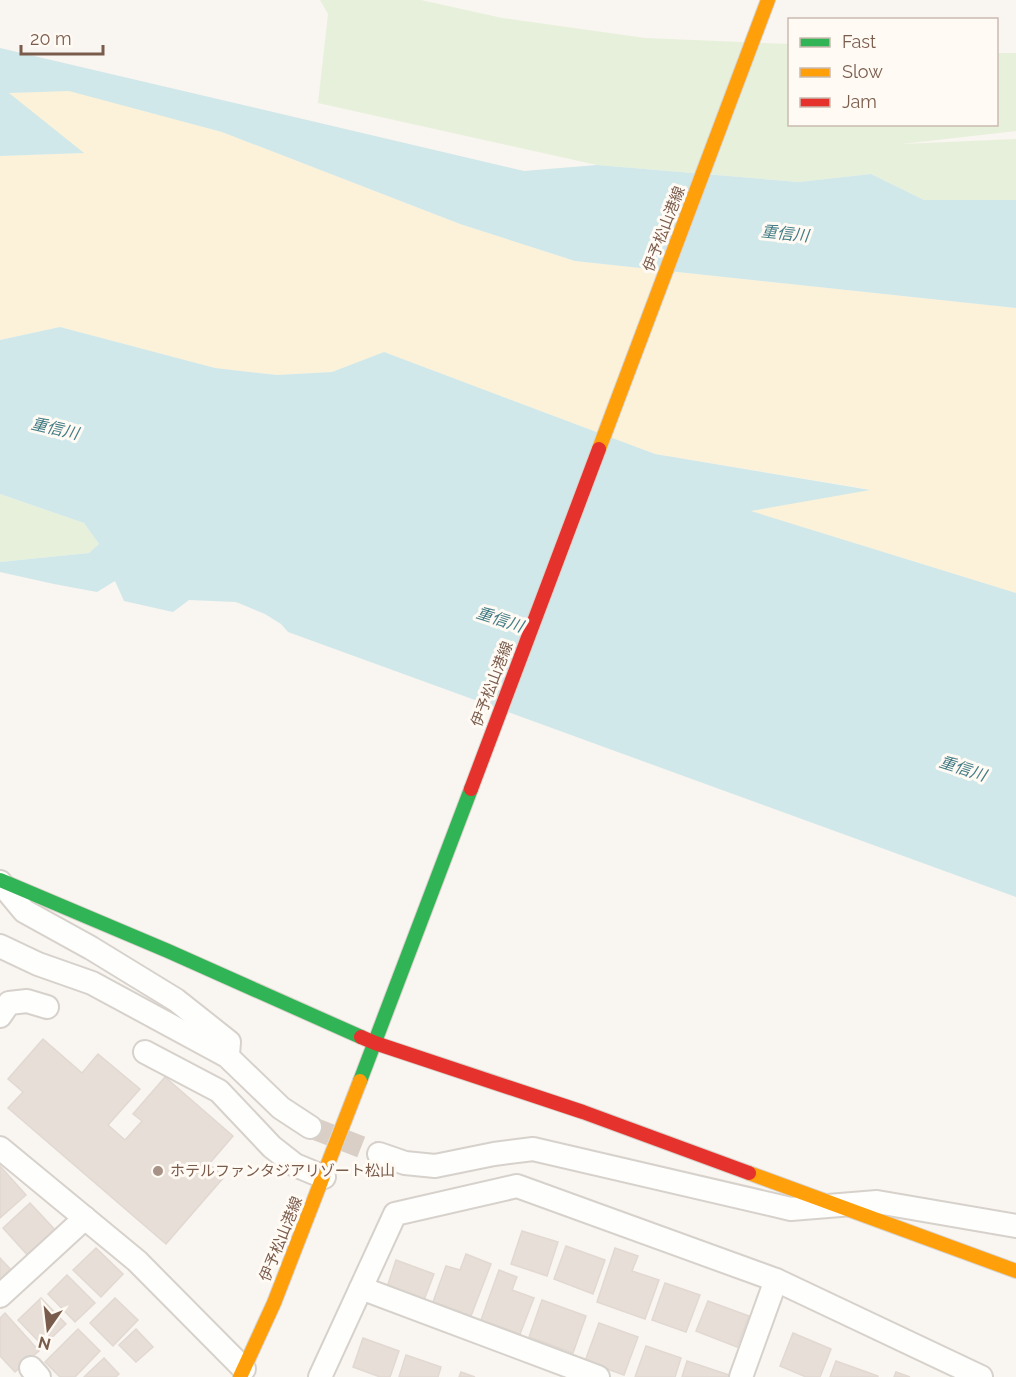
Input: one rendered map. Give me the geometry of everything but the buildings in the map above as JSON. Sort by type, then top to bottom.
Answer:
[{"type":"main road","name":"伊予松山港線","points":[[242,1373],[274,1303],[324,1177],[768,0]]},
{"type":"main road","points":[[0,881],[168,951],[375,1043],[583,1112],[1016,1271]]},
{"type":"street","points":[[0,881],[24,911],[92,948],[176,1000],[229,1042],[227,1056]]},
{"type":"street","points":[[0,946],[38,964],[92,984],[227,1056],[280,1108],[310,1127]]},
{"type":"street","points":[[0,1016],[9,1003],[27,1001],[47,1007]]},
{"type":"street","points":[[145,1052],[219,1091],[272,1147],[295,1166],[324,1177]]},
{"type":"street","points":[[0,1148],[137,1261],[242,1373]]},
{"type":"street","points":[[380,1154],[405,1163],[435,1166],[533,1149],[791,1209],[877,1202],[1016,1226]]},
{"type":"street","points":[[320,1377],[395,1214],[517,1186],[776,1280],[981,1377]]},
{"type":"street","points":[[0,1296],[85,1218]]},
{"type":"street","points":[[741,1377],[776,1280]]},
{"type":"street","points":[[361,1288],[598,1377]]},
{"type":"green space","points":[[320,0],[421,0],[502,18],[645,38],[788,44],[788,126],[998,126],[998,53],[1016,53],[1016,131],[902,144],[1016,139],[1016,200],[924,200],[871,174],[799,182],[597,165],[318,103],[328,14]]},
{"type":"green space","points":[[0,494],[84,523],[99,544],[89,553],[0,562]]},
{"type":"sand","points":[[69,90],[222,132],[460,224],[575,261],[1016,308],[1016,593],[750,511],[867,489],[655,454],[384,352],[332,372],[277,375],[215,368],[60,327],[0,340],[0,156],[83,153],[8,93]]},
{"type":"water","name":"重信川","points":[[0,48],[524,171],[597,165],[799,182],[871,174],[924,200],[1016,200],[1016,308],[575,261],[460,224],[222,132],[69,91],[9,93],[84,153],[0,156]]},
{"type":"water","name":"重信川","points":[[60,327],[215,368],[277,375],[332,372],[384,352],[655,454],[870,490],[751,511],[1016,593],[1016,897],[288,632],[281,624],[265,614],[236,602],[189,600],[173,612],[124,601],[115,581],[97,592],[0,572],[0,562],[89,553],[99,544],[84,523],[0,494],[0,340]]},
{"type":"tunnel","points":[[310,1127],[379,1154]]},
{"type":"traffic: fast","points":[[360,1081],[471,789]]},
{"type":"traffic: fast","points":[[0,880],[168,951],[361,1037]]},
{"type":"traffic: slow","points":[[599,449],[768,0]]},
{"type":"traffic: slow","points":[[240,1377],[274,1303],[360,1081]]},
{"type":"traffic: slow","points":[[749,1173],[1016,1271]]},
{"type":"traffic: jam","points":[[471,789],[599,449]]},
{"type":"traffic: jam","points":[[361,1037],[583,1112],[749,1173]]},
{"type":"place","name":"ホテルファンタジアリゾート松山","points":[[158,1171]]}]
